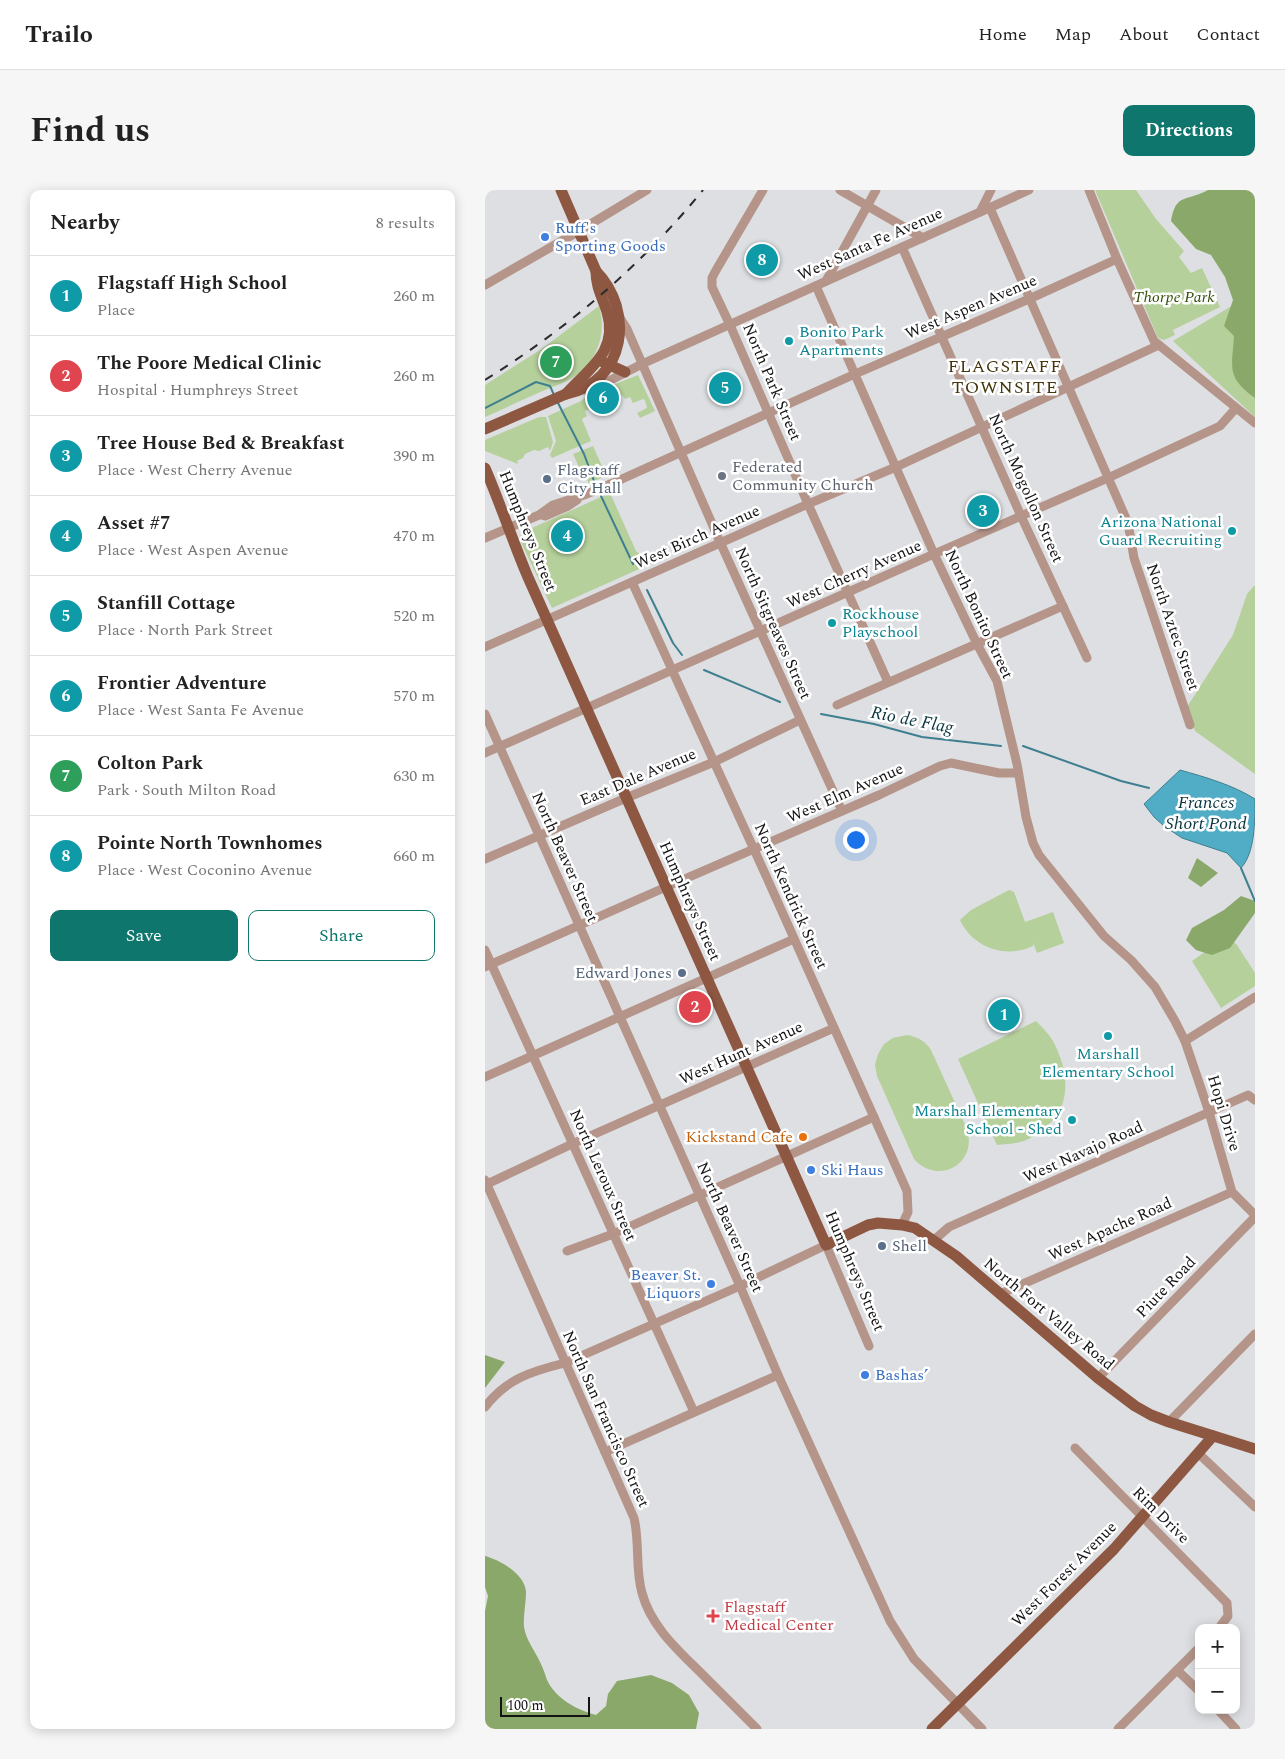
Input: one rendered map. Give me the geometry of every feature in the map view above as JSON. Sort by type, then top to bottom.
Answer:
[{"type":"main road","points":[[561,190],[596,271],[605,281],[615,302],[620,318],[619,338],[614,357],[605,362],[566,394]]},
{"type":"main road","points":[[579,391],[598,378],[605,362],[609,324],[605,305],[596,284],[596,271]]},
{"type":"main road","points":[[605,362],[625,372]]},
{"type":"main road","name":"West Santa Fe Avenue","points":[[485,430],[549,401],[579,391]]},
{"type":"main road","name":"Humphreys Street","points":[[485,468],[501,504],[507,528],[826,1245]]},
{"type":"main road","name":"North Fort Valley Road","points":[[826,1245],[869,1225],[878,1223],[915,1228],[934,1240],[1001,1294],[1099,1378],[1135,1406],[1169,1422],[1255,1449]]},
{"type":"main road","name":"West Forest Avenue","points":[[932,1729],[1114,1549],[1213,1436]]},
{"type":"street","points":[[485,284],[647,190]]},
{"type":"street","name":"North Park Street","points":[[763,190],[715,272],[712,278],[712,287],[888,682]]},
{"type":"street","points":[[840,190],[923,238]]},
{"type":"street","points":[[826,282],[876,190]]},
{"type":"street","points":[[980,212],[991,190]]},
{"type":"street","name":"West Santa Fe Avenue","points":[[579,391],[599,386],[642,364],[1029,190]]},
{"type":"street","points":[[1089,190],[1117,259],[1154,341],[1255,423]]},
{"type":"street","name":"North Aztec Street","points":[[990,208],[1128,523],[1134,558],[1190,725]]},
{"type":"street","name":"North Mogollon Street","points":[[902,247],[1021,516],[1087,658]]},
{"type":"street","name":"West Aspen Avenue","points":[[507,528],[539,514],[545,516],[568,506],[584,495],[1117,259]]},
{"type":"street","name":"North Bonito Street","points":[[816,286],[934,554],[997,681],[1033,843],[1039,855],[1104,936],[1131,960],[1155,988],[1185,1041]]},
{"type":"street","points":[[620,318],[627,329],[642,364]]},
{"type":"street","name":"West Birch Avenue","points":[[485,646],[720,542],[896,467],[1159,345]]},
{"type":"street","name":"North Sitgreaves Street","points":[[642,364],[841,811]]},
{"type":"street","name":"West Cherry Avenue","points":[[485,753],[1108,478],[1220,426],[1236,408]]},
{"type":"street","points":[[485,538],[507,528]]},
{"type":"street","name":"North Kendrick Street","points":[[632,582],[674,671],[907,1191],[908,1212],[902,1225]]},
{"type":"street","points":[[837,705],[1063,606]]},
{"type":"street","name":"North Beaver Street","points":[[485,714],[889,1621],[914,1659],[982,1729]]},
{"type":"street","name":"East Dale Avenue","points":[[485,859],[714,762],[800,720]]},
{"type":"street","name":"West Elm Avenue","points":[[488,966],[754,850],[940,766],[951,763],[999,773],[1018,773]]},
{"type":"street","points":[[485,1076],[794,939]]},
{"type":"street","name":"North Leroux Street","points":[[485,950],[488,966],[532,1055],[694,1412]]},
{"type":"street","points":[[1185,1041],[1255,997]]},
{"type":"street","name":"West Hunt Avenue","points":[[486,1182],[834,1028]]},
{"type":"street","name":"Hopi Drive","points":[[1185,1041],[1209,1112],[1232,1192],[1255,1216]]},
{"type":"street","name":"West Navajo Road","points":[[934,1240],[949,1227],[1209,1112],[1251,1098]]},
{"type":"street","points":[[567,1251],[613,1234],[873,1117]]},
{"type":"street","name":"North San Francisco Street","points":[[486,1182],[633,1518],[638,1542],[642,1594],[655,1624],[674,1646],[757,1729]]},
{"type":"street","name":"West Apache Road","points":[[1001,1294],[1232,1192]]},
{"type":"street","name":"Piute Road","points":[[1099,1378],[1255,1216]]},
{"type":"street","points":[[485,1407],[503,1388],[519,1377],[538,1369],[565,1363],[740,1286],[826,1245]]},
{"type":"street","name":"Humphreys Street","points":[[826,1245],[869,1346]]},
{"type":"street","points":[[1169,1422],[1255,1334]]},
{"type":"street","points":[[605,1452],[778,1375]]},
{"type":"street","name":"Rim Drive","points":[[1075,1448],[1227,1603],[1228,1616],[1222,1624]]},
{"type":"street","points":[[1197,1453],[1255,1507]]},
{"type":"street","points":[[1118,1729],[1195,1652]]},
{"type":"street","points":[[1177,1670],[1195,1687]]},
{"type":"street","points":[[1222,1714],[1236,1729]]},
{"type":"green space","name":"Thorpe Park","points":[[1095,190],[1136,190],[1156,219],[1184,251],[1179,257],[1191,273],[1202,268],[1220,307],[1173,330],[1175,335],[1164,340],[1158,338]]},
{"type":"green space","points":[[1208,190],[1255,190],[1255,398],[1239,384],[1233,371],[1234,336],[1224,326],[1233,300],[1225,277],[1211,255],[1196,249],[1171,221],[1173,212],[1179,202]]},
{"type":"green space","points":[[1255,292],[1255,417],[1173,341]]},
{"type":"green space","points":[[599,306],[602,328],[600,339],[597,350],[585,368],[567,381],[485,417],[485,385],[540,350]]},
{"type":"green space","points":[[638,375],[655,411],[640,418],[637,413],[647,408],[645,400],[633,403],[630,397],[625,399],[622,395],[585,411],[587,416],[582,419],[591,441],[552,458],[550,455],[556,441],[548,416],[581,401],[588,395]]},
{"type":"green space","points":[[539,417],[546,417],[553,442],[550,451],[548,447],[539,451],[534,450],[525,454],[523,458],[517,461],[518,464],[485,451],[485,440]]},
{"type":"green space","points":[[593,446],[606,475],[589,484],[581,471],[583,468],[580,469],[573,454]]},
{"type":"green space","points":[[610,493],[636,551],[645,558],[657,561],[552,608],[519,538],[523,532]]},
{"type":"green space","points":[[1255,585],[1255,774],[1195,731],[1187,707],[1233,635],[1247,594]]},
{"type":"green space","points":[[1197,858],[1218,873],[1201,887],[1188,878]]},
{"type":"green space","points":[[1009,890],[1014,892],[1025,922],[1053,912],[1064,943],[1037,953],[1033,943],[1033,946],[1023,950],[1001,951],[982,944],[973,938],[960,920],[971,910]]},
{"type":"green space","points":[[1241,896],[1255,901],[1255,913],[1230,948],[1212,955],[1196,950],[1186,940],[1192,928],[1224,910]]},
{"type":"green space","points":[[1223,939],[1233,941],[1237,945],[1255,973],[1255,986],[1221,1008],[1192,961]]},
{"type":"green space","points":[[1036,1021],[1053,1041],[1062,1063],[1065,1074],[1065,1086],[1061,1107],[1047,1126],[1031,1138],[1017,1143],[997,1145],[958,1059]]},
{"type":"green space","points":[[907,1035],[921,1040],[931,1050],[967,1129],[969,1141],[967,1152],[954,1167],[944,1171],[934,1171],[924,1167],[914,1159],[877,1076],[875,1065],[878,1054],[884,1044],[893,1038]]},
{"type":"green space","points":[[485,1355],[505,1362],[485,1388]]},
{"type":"green space","points":[[485,1556],[511,1569],[525,1585],[525,1632],[547,1680],[561,1698],[575,1707],[596,1715],[606,1706],[608,1694],[617,1681],[651,1675],[672,1683],[689,1695],[699,1713],[696,1729],[485,1729],[485,1611],[488,1596],[485,1587]]},
{"type":"water","name":"Frances Short Pond","points":[[1180,770],[1228,786],[1255,799],[1252,845],[1246,862],[1241,868],[1227,853],[1182,838],[1164,826],[1144,804]]},
{"type":"waterway","name":"Rio de Flag","points":[[485,408],[536,382],[550,386],[554,395]]},
{"type":"waterway","name":"Rio de Flag","points":[[557,401],[584,454],[594,481]]},
{"type":"waterway","name":"Rio de Flag","points":[[601,496],[633,564]]},
{"type":"waterway","name":"Rio de Flag","points":[[647,590],[673,643],[682,655]]},
{"type":"waterway","name":"Rio de Flag","points":[[704,670],[780,702]]},
{"type":"waterway","name":"Rio de Flag","points":[[821,714],[874,724],[922,737],[1001,746]]},
{"type":"waterway","name":"Rio de Flag","points":[[1023,746],[1121,781],[1149,788]]},
{"type":"waterway","name":"Rio de Flag","points":[[1241,868],[1255,901]]},
{"type":"railway","points":[[485,380],[545,339],[602,294],[629,270],[703,190]]},
{"type":"place","name":"Ruff's Sporting Goods","points":[[545,237]]},
{"type":"place","name":"Pointe North Townhomes","points":[[762,260]]},
{"type":"place","name":"Bonito Park Apartments","points":[[789,341]]},
{"type":"place","name":"Colton Park","points":[[556,362]]},
{"type":"place","name":"Stanfill Cottage","points":[[725,388]]},
{"type":"place","name":"Frontier Adventure","points":[[603,398]]},
{"type":"place","name":"Federated Community Church","points":[[722,476]]},
{"type":"place","name":"Flagstaff City Hall","points":[[547,479]]},
{"type":"place","name":"Tree House Bed & Breakfast","points":[[983,511]]},
{"type":"place","name":"Arizona National Guard Recruiting","points":[[1232,531]]},
{"type":"place","name":"Asset #7","points":[[567,536]]},
{"type":"place","name":"Rockhouse Playschool","points":[[832,623]]},
{"type":"place","name":"Edward Jones","points":[[682,973]]},
{"type":"place","name":"The Poore Medical Clinic","points":[[695,1007]]},
{"type":"place","name":"Flagstaff High School","points":[[1004,1015]]},
{"type":"place","name":"Marshall Elementary School","points":[[1108,1036]]},
{"type":"place","name":"Marshall Elementary School - Shed","points":[[1072,1120]]},
{"type":"place","name":"Kickstand Cafe","points":[[803,1137]]},
{"type":"place","name":"Ski Haus","points":[[811,1170]]},
{"type":"place","name":"Shell","points":[[882,1246]]},
{"type":"place","name":"Beaver St. Liquors","points":[[711,1284]]},
{"type":"place","name":"Bashas’","points":[[865,1375]]},
{"type":"place","name":"Flagstaff Medical Center","points":[[713,1616]]},
{"type":"district","name":"FLAGSTAFF TOWNSITE","points":[[1005,376]]}]
